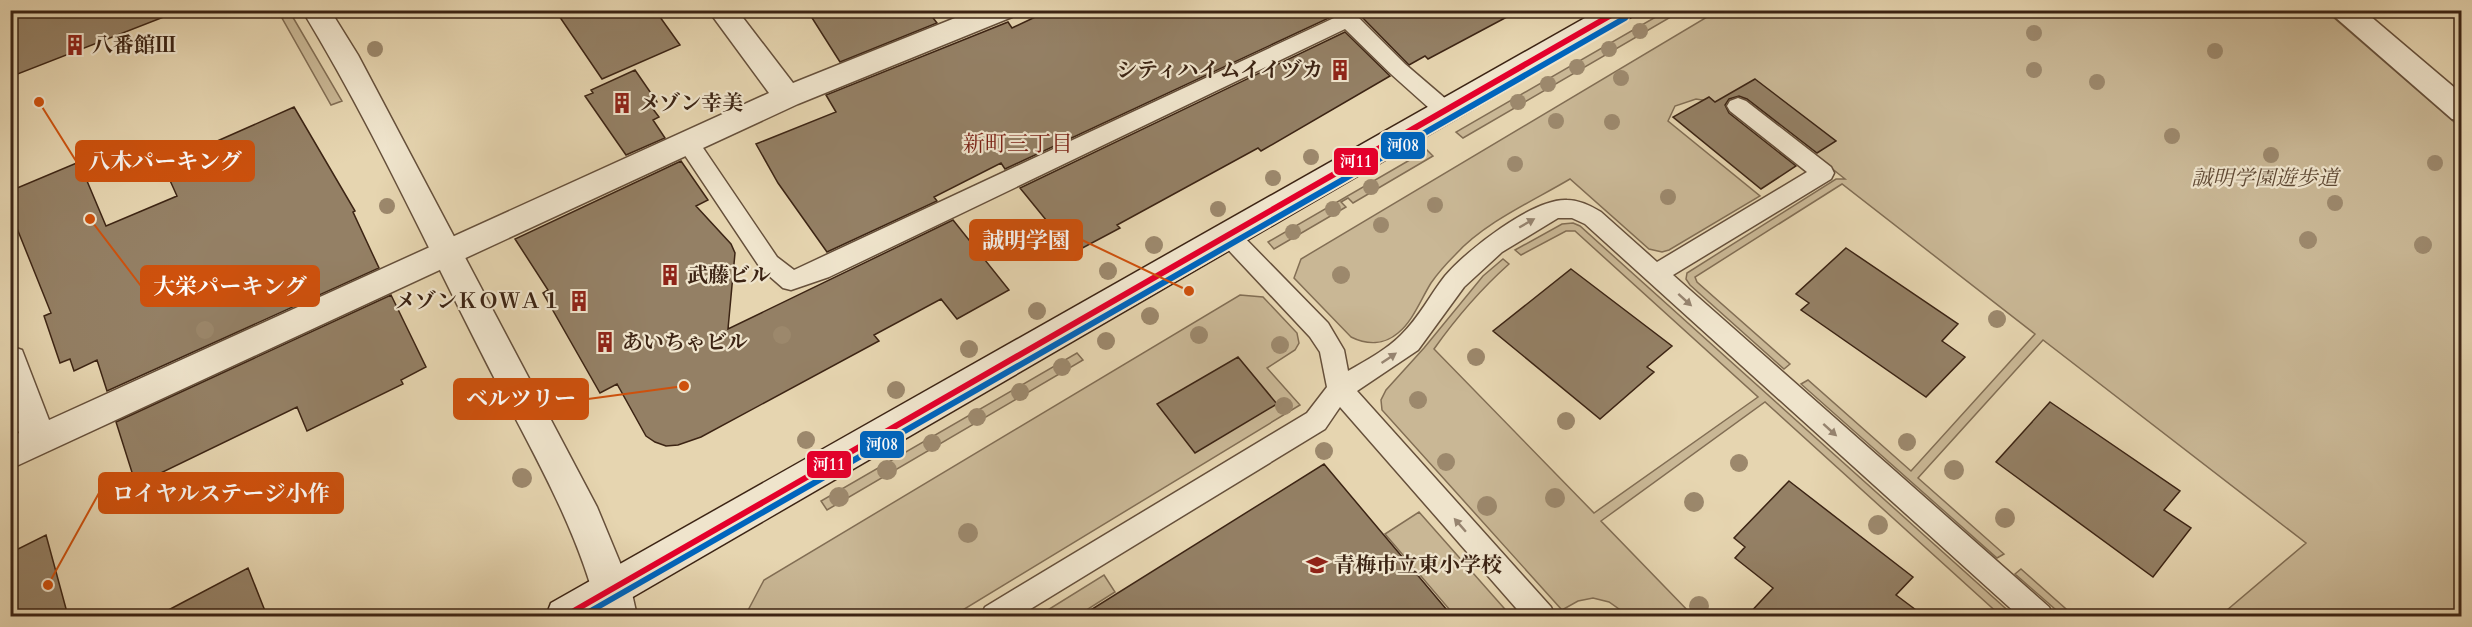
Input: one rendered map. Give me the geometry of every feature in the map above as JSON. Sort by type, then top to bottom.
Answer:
[{"type":"street","points":[[316,10],[344,55],[584,519],[615,603]]},
{"type":"street","points":[[722,10],[788,97]]},
{"type":"street","points":[[10,360],[25,447],[687,142],[788,97],[1002,10]]},
{"type":"street","points":[[564,616],[615,603],[1228,236],[1621,10]]},
{"type":"street","points":[[2345,10],[2462,111]]},
{"type":"lane","points":[[687,142],[769,263],[792,281],[821,270],[1342,15],[1446,111]]},
{"type":"lane","points":[[1656,274],[1823,173],[1738,106]]},
{"type":"lane","points":[[995,616],[1316,421],[1340,390],[1395,355],[1411,341],[1449,289],[1478,258],[1502,238],[1547,212],[1563,207],[1579,209],[1586,213],[2039,616]]},
{"type":"lane","points":[[1228,236],[1319,330],[1332,350],[1340,390],[1541,616]]},
{"type":"green space","points":[[1666,11],[1681,11],[1463,138],[1456,132]]},
{"type":"green space","name":"誠明学園遊歩道","points":[[1717,11],[2326,11],[2461,128],[2461,616],[2372,616],[2363,610],[2354,616],[2220,616],[2306,543],[2043,340],[1918,478],[2004,554],[1997,558],[1801,384],[1808,380],[1911,471],[2035,334],[1842,184],[1695,277],[1697,282],[1790,364],[1784,369],[1690,285],[1686,279],[1687,273],[1836,179],[1845,179],[1738,94],[1721,103],[1696,99],[1675,106],[1668,121],[1760,196],[1669,250],[1662,252],[1649,249],[1570,179],[1495,222],[1467,243],[1434,279],[1408,322],[1398,333],[1387,340],[1369,342],[1351,337],[1294,278],[1301,259]]},
{"type":"green space","points":[[291,14],[342,101],[331,105],[282,18]]},
{"type":"green space","points":[[1427,150],[1433,156],[1353,203],[1348,198],[1341,202],[1346,207],[1274,249],[1268,242]]},
{"type":"green space","points":[[1573,223],[1580,226],[2014,616],[2001,616],[1765,402],[1601,521],[1693,616],[1629,616],[1609,602],[1593,598],[1578,601],[1562,610],[1382,410],[1381,400],[1386,390],[1483,276],[1503,259],[1509,264],[1469,304],[1434,349],[1594,513],[1758,397],[1575,231],[1566,231],[1521,255],[1515,250],[1562,224]]},
{"type":"green space","points":[[1240,295],[1263,297],[1297,333],[1299,343],[1295,350],[1267,368],[1300,405],[953,616],[745,616],[764,580]]},
{"type":"green space","points":[[1077,353],[1083,360],[827,510],[821,501]]},
{"type":"green space","points":[[1419,512],[1511,616],[1455,616],[1385,534]]},
{"type":"green space","points":[[2021,569],[2074,616],[2063,616],[2015,574]]},
{"type":"green space","points":[[1104,575],[1115,592],[1077,616],[1038,616]]},
{"type":"building","points":[[10,10],[174,10],[174,13],[10,77]]},
{"type":"building","points":[[555,10],[655,10],[680,45],[602,79]]},
{"type":"building","points":[[807,10],[927,10],[937,23],[840,62]]},
{"type":"building","points":[[1050,10],[1326,10],[1331,17],[1005,169],[1001,163],[934,197],[937,201],[827,252],[778,183],[756,144],[836,112],[826,95],[1008,22],[1012,28]]},
{"type":"building","points":[[1355,10],[1520,10],[1428,59],[1425,56],[1409,65]]},
{"type":"building","points":[[1345,32],[1390,76],[1261,151],[1258,148],[1117,225],[1120,228],[1073,253],[1020,188]]},
{"type":"building","name":"メゾン幸美","points":[[635,70],[657,102],[650,105],[659,117],[653,120],[665,138],[626,155],[585,96],[593,93],[591,90]]},
{"type":"building","points":[[1755,79],[1836,141],[1817,153],[1747,99],[1739,96],[1729,99],[1725,105],[1729,113],[1796,166],[1761,189],[1673,117],[1709,97],[1715,102]]},
{"type":"building","points":[[294,107],[355,211],[353,212],[379,268],[107,391],[97,360],[74,371],[70,359],[60,363],[44,316],[51,313],[10,211],[10,191],[79,162],[106,226],[177,196],[163,165]]},
{"type":"building","points":[[681,161],[708,200],[696,206],[731,244],[735,253],[728,329],[953,220],[1009,290],[957,319],[941,299],[874,335],[879,341],[701,437],[678,445],[666,446],[655,442],[646,436],[617,384],[600,393],[543,293],[548,290],[515,239]]},
{"type":"building","points":[[1846,248],[1958,324],[1942,341],[1965,357],[1926,397],[1801,310],[1809,303],[1796,294]]},
{"type":"building","points":[[1571,269],[1672,346],[1647,367],[1654,372],[1600,419],[1493,331]]},
{"type":"building","points":[[391,295],[426,367],[401,380],[403,384],[307,431],[297,407],[136,485],[116,422]]},
{"type":"building","points":[[1238,357],[1277,404],[1195,453],[1157,404]]},
{"type":"building","points":[[2050,402],[2180,491],[2164,510],[2191,528],[2153,577],[1996,462]]},
{"type":"building","points":[[1324,464],[1452,616],[1081,616]]},
{"type":"building","points":[[1789,481],[1913,577],[1896,595],[1924,616],[1747,616],[1773,588],[1735,558],[1745,547],[1734,538]]},
{"type":"building","points":[[46,535],[68,616],[10,616],[10,553]]},
{"type":"building","points":[[248,568],[267,616],[157,616]]},
{"type":"transit line","name":"河11","points":[[565,616],[1620,10]]},
{"type":"transit line","name":"河08","points":[[582,616],[1625,18]]},
{"type":"place","name":"八番館Ⅲ","points":[[75,45]]},
{"type":"place","name":"シティハイムイイヅカ","points":[[1340,70]]},
{"type":"place","name":"八木パーキング","points":[[39,102]]},
{"type":"place","name":"メゾン幸美","points":[[622,103]]},
{"type":"place","name":"大栄パーキング","points":[[90,219]]},
{"type":"place","name":"武藤ビル","points":[[670,275]]},
{"type":"place","name":"誠明学園","points":[[1189,291]]},
{"type":"place","name":"メゾンＫＯＷＡ１","points":[[579,301]]},
{"type":"place","name":"あいちゃビル","points":[[605,342]]},
{"type":"place","name":"ベルツリー","points":[[684,386]]},
{"type":"place","name":"青梅市立東小学校","points":[[1317,565]]},
{"type":"place","name":"ロイヤルステージ小作","points":[[48,585]]},
{"type":"district","name":"新町三丁目","points":[[1018,143]]}]
